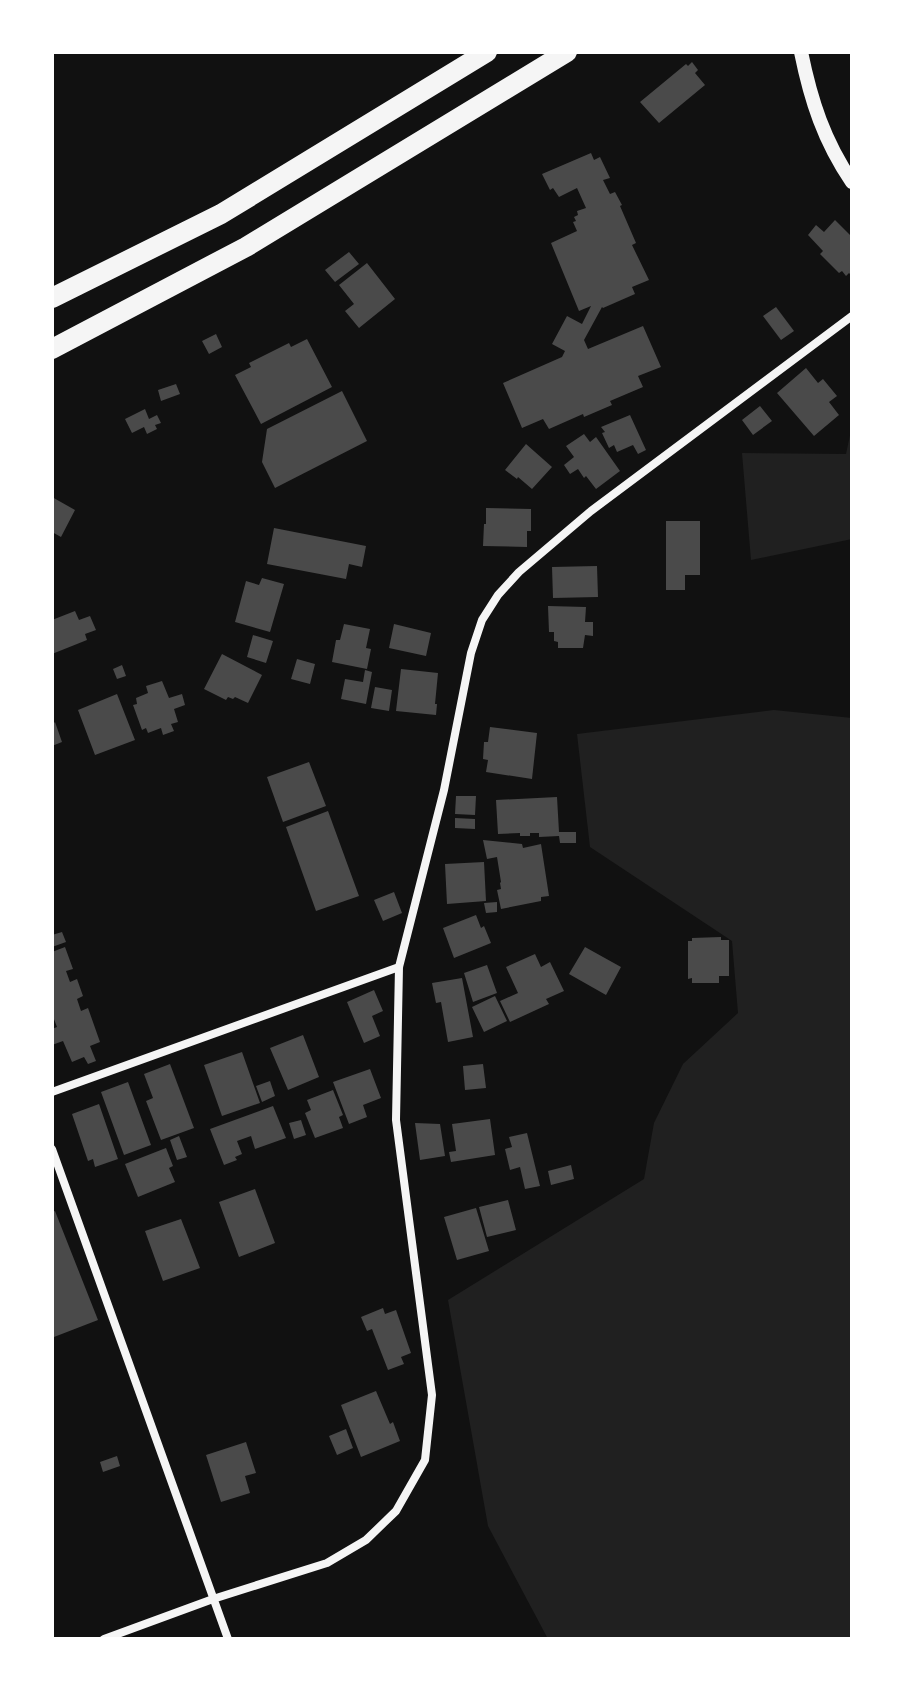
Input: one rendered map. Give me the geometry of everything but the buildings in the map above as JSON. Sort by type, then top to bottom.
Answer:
[{"type":"highway","points":[[52,298],[221,214],[487,52]]},
{"type":"highway","points":[[52,349],[246,247],[567,52]]},
{"type":"street","points":[[801,52],[822,129],[852,182]]},
{"type":"street","points":[[104,1639],[213,1599],[327,1563],[366,1540],[396,1511],[425,1460],[432,1395],[396,1120],[399,967],[444,790],[471,653],[482,620],[498,595],[519,572],[591,511],[852,316]]},
{"type":"street","points":[[52,1092],[399,967]]},
{"type":"street","points":[[52,1149],[228,1639]]},
{"type":"shaded area","points":[[852,426],[852,539],[751,560],[742,453],[846,454]]},
{"type":"shaded area","points":[[774,710],[852,718],[852,1639],[548,1639],[488,1526],[448,1300],[644,1179],[654,1123],[683,1064],[738,1013],[732,941],[590,847],[577,734]]}]
